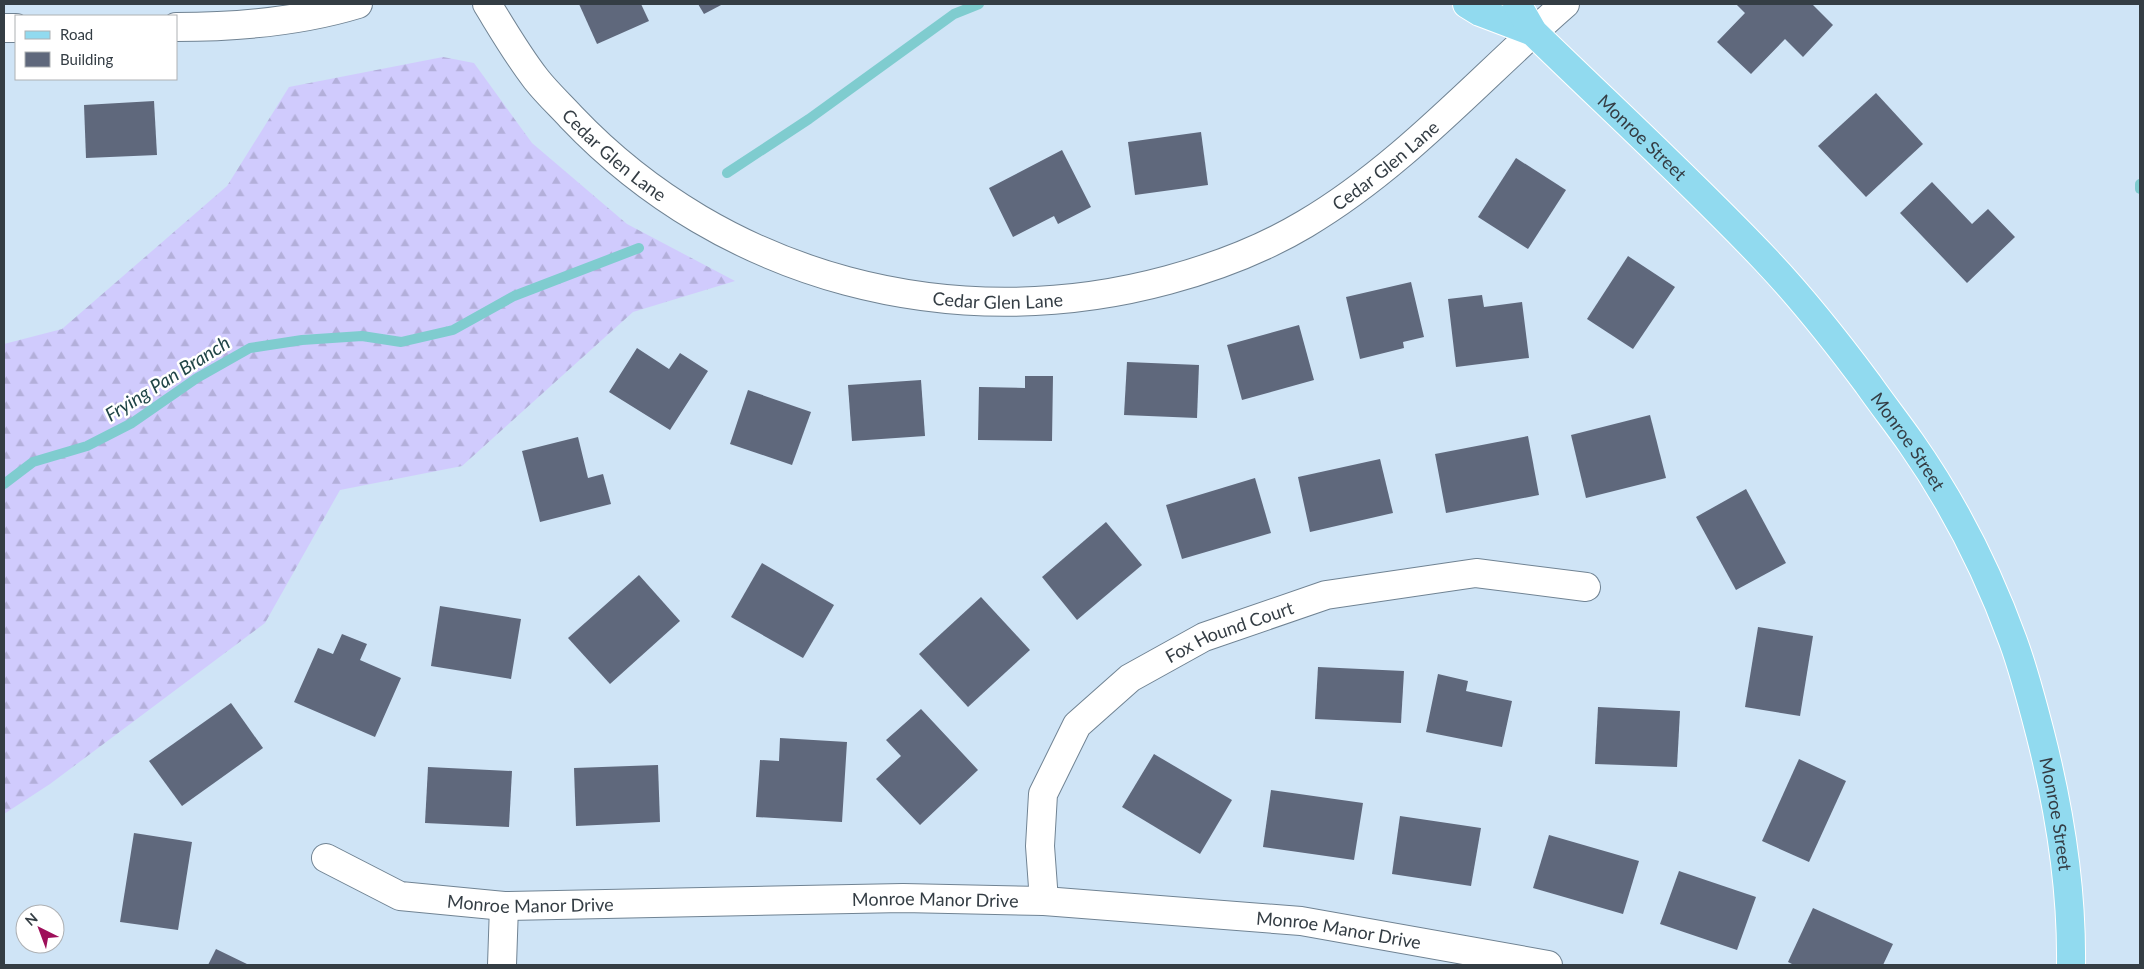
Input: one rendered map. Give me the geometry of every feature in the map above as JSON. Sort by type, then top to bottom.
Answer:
[{"type":"main road","name":"Monroe Street","points":[[1467,4],[1480,12],[1533,32]]},
{"type":"main road","name":"Monroe Street","points":[[1517,4],[1533,32],[1671,164],[1767,261],[1818,320],[1912,444],[1952,509],[1985,574],[2014,642],[2049,768],[2060,830],[2066,884],[2071,965]]},
{"type":"street","points":[[178,27],[211,27],[277,22],[328,13],[358,4]]},
{"type":"street","name":"Cedar Glen Lane","points":[[488,4],[511,44],[538,81],[592,138],[647,185],[708,223],[771,256],[838,279],[907,295],[976,302],[1046,302],[1128,291],[1198,272],[1233,260],[1305,224],[1379,173],[1565,4]]},
{"type":"street","name":"Fox Hound Court","points":[[1044,901],[1040,846],[1043,794],[1077,725],[1130,678],[1204,637],[1326,595],[1476,574],[1586,587]]},
{"type":"street","name":"Monroe Manor Drive","points":[[326,858],[400,896],[504,906],[903,898],[1044,901],[1301,921],[1548,965]]},
{"type":"street","points":[[502,965],[504,906]]},
{"type":"green space","points":[[443,57],[474,63],[532,143],[627,224],[735,281],[633,312],[462,466],[340,490],[265,623],[50,784],[4,814],[4,344],[62,329],[227,186],[289,87]]},
{"type":"building","points":[[579,4],[641,4],[649,21],[597,44]]},
{"type":"building","points":[[698,4],[723,4],[704,14]]},
{"type":"building","points":[[1736,4],[1812,4],[1833,25],[1803,57],[1785,39],[1751,74],[1717,42],[1745,13]]},
{"type":"building","points":[[1876,93],[1923,144],[1866,197],[1818,146]]},
{"type":"building","points":[[154,101],[157,155],[86,158],[84,105]]},
{"type":"building","points":[[1201,132],[1208,185],[1135,195],[1128,142]]},
{"type":"building","points":[[1062,150],[1091,207],[1058,224],[1054,216],[1013,237],[989,188]]},
{"type":"building","points":[[1516,158],[1566,190],[1528,249],[1478,217]]},
{"type":"building","points":[[1932,182],[1972,224],[1988,209],[2015,237],[1967,283],[1900,213]]},
{"type":"building","points":[[1628,256],[1675,287],[1633,349],[1587,319]]},
{"type":"building","points":[[1411,282],[1424,337],[1403,342],[1404,348],[1360,359],[1346,297]]},
{"type":"building","points":[[1482,295],[1484,307],[1522,302],[1529,358],[1456,367],[1448,299]]},
{"type":"building","points":[[1299,325],[1314,380],[1242,400],[1227,345]]},
{"type":"building","points":[[637,348],[669,369],[680,353],[708,371],[670,430],[609,392]]},
{"type":"building","points":[[1127,362],[1199,365],[1197,418],[1124,415]]},
{"type":"building","points":[[1025,376],[1053,376],[1052,441],[978,440],[979,387],[1025,388]]},
{"type":"building","points":[[921,380],[925,436],[852,441],[848,385]]},
{"type":"building","points":[[748,390],[811,412],[792,465],[730,444]]},
{"type":"building","points":[[1650,415],[1666,478],[1586,498],[1571,435]]},
{"type":"building","points":[[1528,436],[1539,495],[1446,513],[1435,454]]},
{"type":"building","points":[[578,437],[588,478],[603,474],[611,504],[540,522],[522,451]]},
{"type":"building","points":[[1380,459],[1393,513],[1310,532],[1298,477]]},
{"type":"building","points":[[1255,478],[1271,533],[1182,559],[1166,505]]},
{"type":"building","points":[[1746,489],[1786,563],[1736,590],[1696,517]]},
{"type":"building","points":[[1106,522],[1142,565],[1077,620],[1042,577]]},
{"type":"building","points":[[762,563],[834,605],[803,658],[731,617]]},
{"type":"building","points":[[639,575],[680,621],[610,684],[568,638]]},
{"type":"building","points":[[981,597],[1030,650],[968,707],[919,654]]},
{"type":"building","points":[[440,606],[521,619],[511,679],[431,666]]},
{"type":"building","points":[[1758,627],[1813,636],[1800,716],[1745,707]]},
{"type":"building","points":[[342,634],[367,644],[360,660],[401,678],[375,737],[294,702],[318,648],[333,654]]},
{"type":"building","points":[[1318,667],[1404,671],[1401,723],[1315,719]]},
{"type":"building","points":[[1438,674],[1468,681],[1466,691],[1512,701],[1502,747],[1426,732]]},
{"type":"building","points":[[231,703],[263,748],[182,806],[149,761]]},
{"type":"building","points":[[1598,707],[1680,711],[1677,767],[1595,764]]},
{"type":"building","points":[[921,709],[978,770],[920,825],[876,779],[901,756],[886,740]]},
{"type":"building","points":[[780,738],[847,742],[842,822],[756,817],[760,760],[779,761]]},
{"type":"building","points":[[1154,754],[1232,800],[1200,854],[1122,807]]},
{"type":"building","points":[[1799,759],[1846,781],[1809,862],[1762,841]]},
{"type":"building","points":[[658,765],[660,822],[576,826],[574,768]]},
{"type":"building","points":[[428,767],[512,771],[509,827],[425,823]]},
{"type":"building","points":[[1271,790],[1363,803],[1354,860],[1263,847]]},
{"type":"building","points":[[1400,816],[1481,828],[1471,886],[1392,874]]},
{"type":"building","points":[[134,833],[192,842],[178,930],[120,922]]},
{"type":"building","points":[[1549,835],[1639,861],[1623,914],[1533,888]]},
{"type":"building","points":[[1679,871],[1756,897],[1737,950],[1660,924]]},
{"type":"building","points":[[1813,908],[1893,944],[1883,965],[1794,965],[1788,962]]},
{"type":"building","points":[[216,949],[249,965],[208,965]]},
{"type":"waterway","points":[[727,173],[809,119],[954,14],[979,4]]},
{"type":"waterway","points":[[2140,184],[2140,189]]},
{"type":"waterway","name":"Frying Pan Branch","points":[[4,484],[33,462],[87,446],[132,423],[197,378],[250,348],[302,340],[362,336],[401,342],[453,330],[514,296],[639,248]]}]
